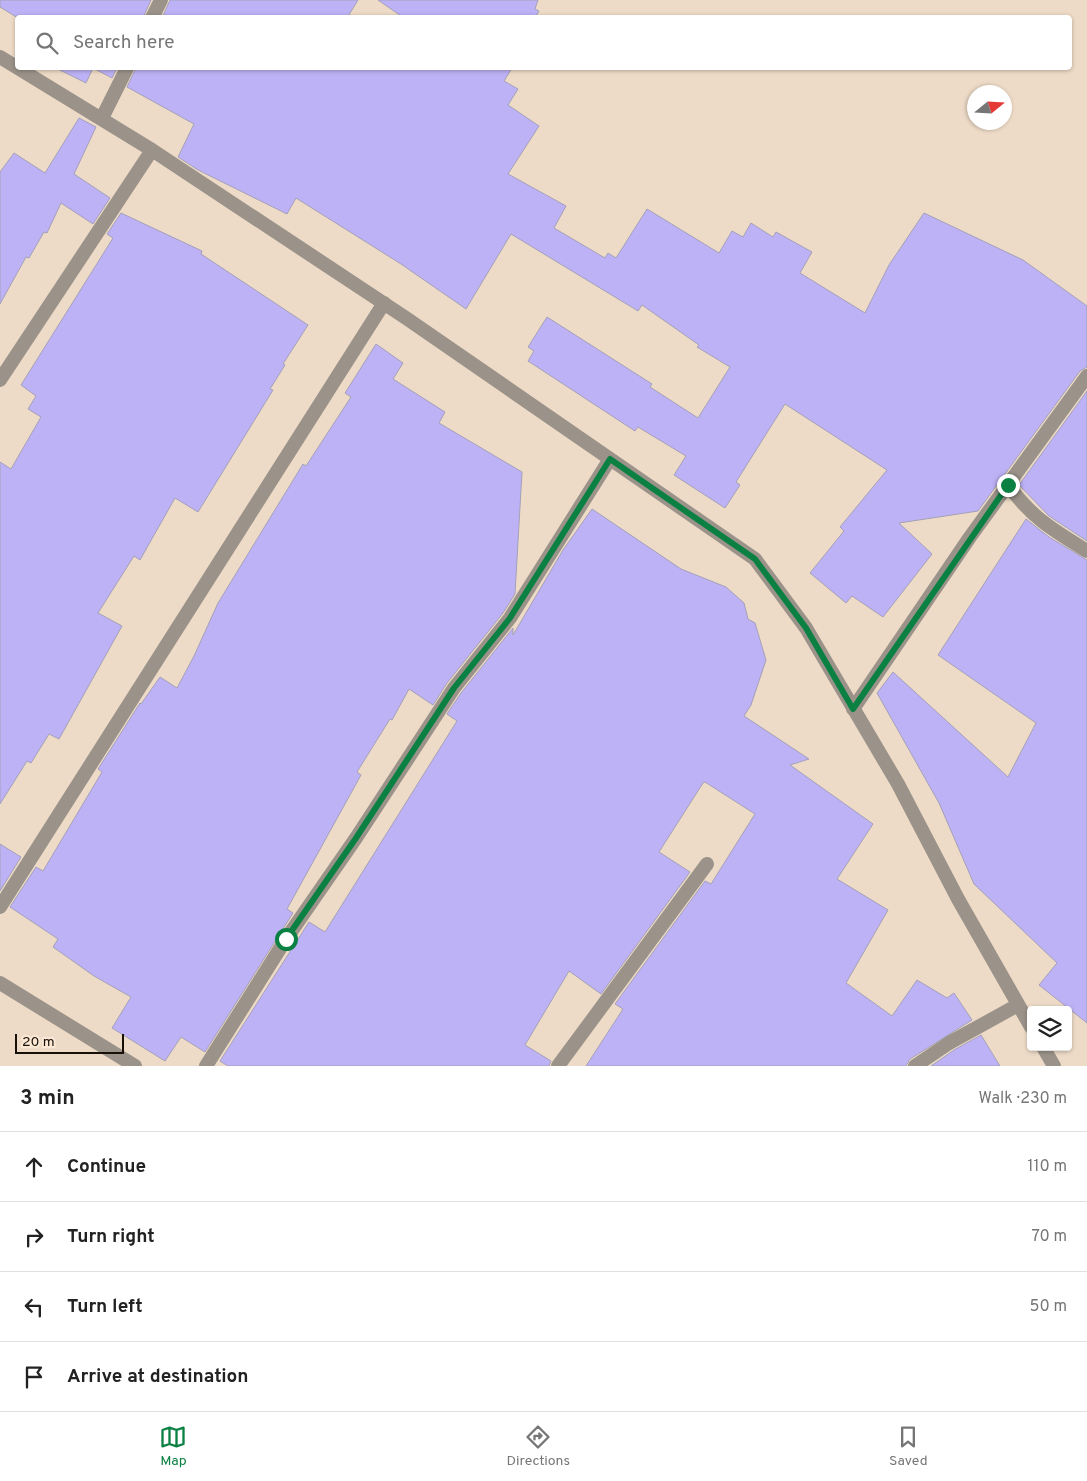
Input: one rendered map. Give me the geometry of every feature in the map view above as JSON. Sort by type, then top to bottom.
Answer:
[{"type":"street","points":[[154,15],[161,0]]},
{"type":"street","points":[[0,57],[15,66]]},
{"type":"street","points":[[22,70],[152,150],[384,303],[755,559],[806,628],[898,784],[958,899],[1027,1020]]},
{"type":"street","points":[[102,118],[126,70]]},
{"type":"street","points":[[0,380],[152,150]]},
{"type":"street","points":[[0,907],[384,303]]},
{"type":"street","points":[[853,709],[1008,485],[1087,376]]},
{"type":"street","points":[[206,1066],[286,939],[356,838],[454,688],[510,618],[610,459]]},
{"type":"street","points":[[1008,485],[1026,509],[1054,531],[1087,551]]},
{"type":"street","points":[[558,1066],[707,864]]},
{"type":"street","points":[[0,983],[135,1066]]},
{"type":"street","points":[[915,1066],[950,1043],[1018,1004]]},
{"type":"street","points":[[1045,1051],[1054,1066]]},
{"type":"building","points":[[0,0],[151,0],[144,15],[15,16],[0,7]]},
{"type":"building","points":[[170,0],[358,0],[349,15],[163,15]]},
{"type":"building","points":[[378,0],[538,0],[535,9],[539,11],[537,15],[400,15]]},
{"type":"building","points":[[60,70],[92,70],[86,83]]},
{"type":"building","points":[[97,70],[116,70],[112,78]]},
{"type":"building","points":[[135,70],[511,70],[504,81],[518,89],[508,105],[539,126],[508,174],[566,206],[554,228],[605,258],[608,253],[616,258],[647,209],[719,253],[732,231],[743,237],[751,223],[773,237],[776,232],[812,252],[800,273],[865,313],[889,265],[924,213],[1023,260],[1087,306],[1087,367],[1080,371],[978,511],[899,523],[932,554],[883,617],[852,596],[846,603],[810,573],[844,531],[840,527],[887,470],[785,404],[736,482],[740,485],[725,508],[674,475],[686,456],[638,427],[635,431],[528,361],[534,351],[528,347],[547,317],[652,384],[650,387],[698,418],[730,367],[697,347],[699,345],[642,305],[638,311],[511,234],[466,309],[401,264],[296,198],[287,214],[198,170],[178,157],[194,124],[127,87]]},
{"type":"building","points":[[79,118],[96,127],[74,174],[110,198],[93,224],[61,203],[47,233],[44,232],[29,258],[26,257],[0,304],[0,172],[14,153],[45,173]]},
{"type":"building","points":[[121,213],[202,251],[201,254],[308,325],[283,364],[285,365],[270,389],[273,390],[198,512],[175,498],[140,560],[134,556],[98,613],[122,626],[59,739],[49,734],[31,763],[27,761],[0,804],[0,462],[11,469],[41,417],[28,409],[36,396],[21,385],[113,238],[107,234]]},
{"type":"building","points":[[376,344],[403,363],[393,379],[445,412],[439,423],[522,472],[515,594],[503,613],[447,683],[433,705],[409,689],[392,720],[390,719],[357,772],[361,775],[287,909],[293,913],[205,1052],[181,1037],[165,1061],[112,1028],[131,997],[94,976],[53,947],[58,939],[10,907],[36,867],[43,871],[102,772],[98,769],[140,703],[160,677],[177,688],[218,603],[303,464],[306,466],[351,397],[345,393]]},
{"type":"building","points":[[1087,391],[1087,541],[1049,516],[1019,485]]},
{"type":"building","points":[[592,509],[681,569],[726,587],[744,603],[748,619],[755,623],[766,660],[751,705],[744,716],[809,759],[790,765],[873,824],[837,879],[888,910],[846,983],[892,1016],[917,980],[947,998],[954,993],[972,1020],[910,1059],[906,1066],[586,1066],[623,1009],[615,1004],[705,881],[711,884],[755,814],[705,782],[659,852],[690,872],[601,994],[569,971],[525,1045],[551,1061],[549,1066],[228,1066],[220,1061],[309,922],[325,932],[457,721],[447,714],[461,693],[513,628],[513,635],[563,550]]},
{"type":"building","points":[[1026,519],[1049,537],[1087,560],[1087,1023],[1072,1011],[1072,1006],[1066,1006],[1039,985],[1057,963],[974,884],[939,803],[877,693],[893,672],[1008,777],[1036,723],[938,655]]},
{"type":"building","points":[[0,844],[21,857],[0,891]]},
{"type":"building","points":[[981,1035],[1000,1066],[931,1066],[954,1050]]},
{"type":"route","points":[[286,939],[356,838],[454,688],[510,618],[610,459],[707,524],[755,559],[806,628],[853,709],[970,537],[1008,485]]}]
